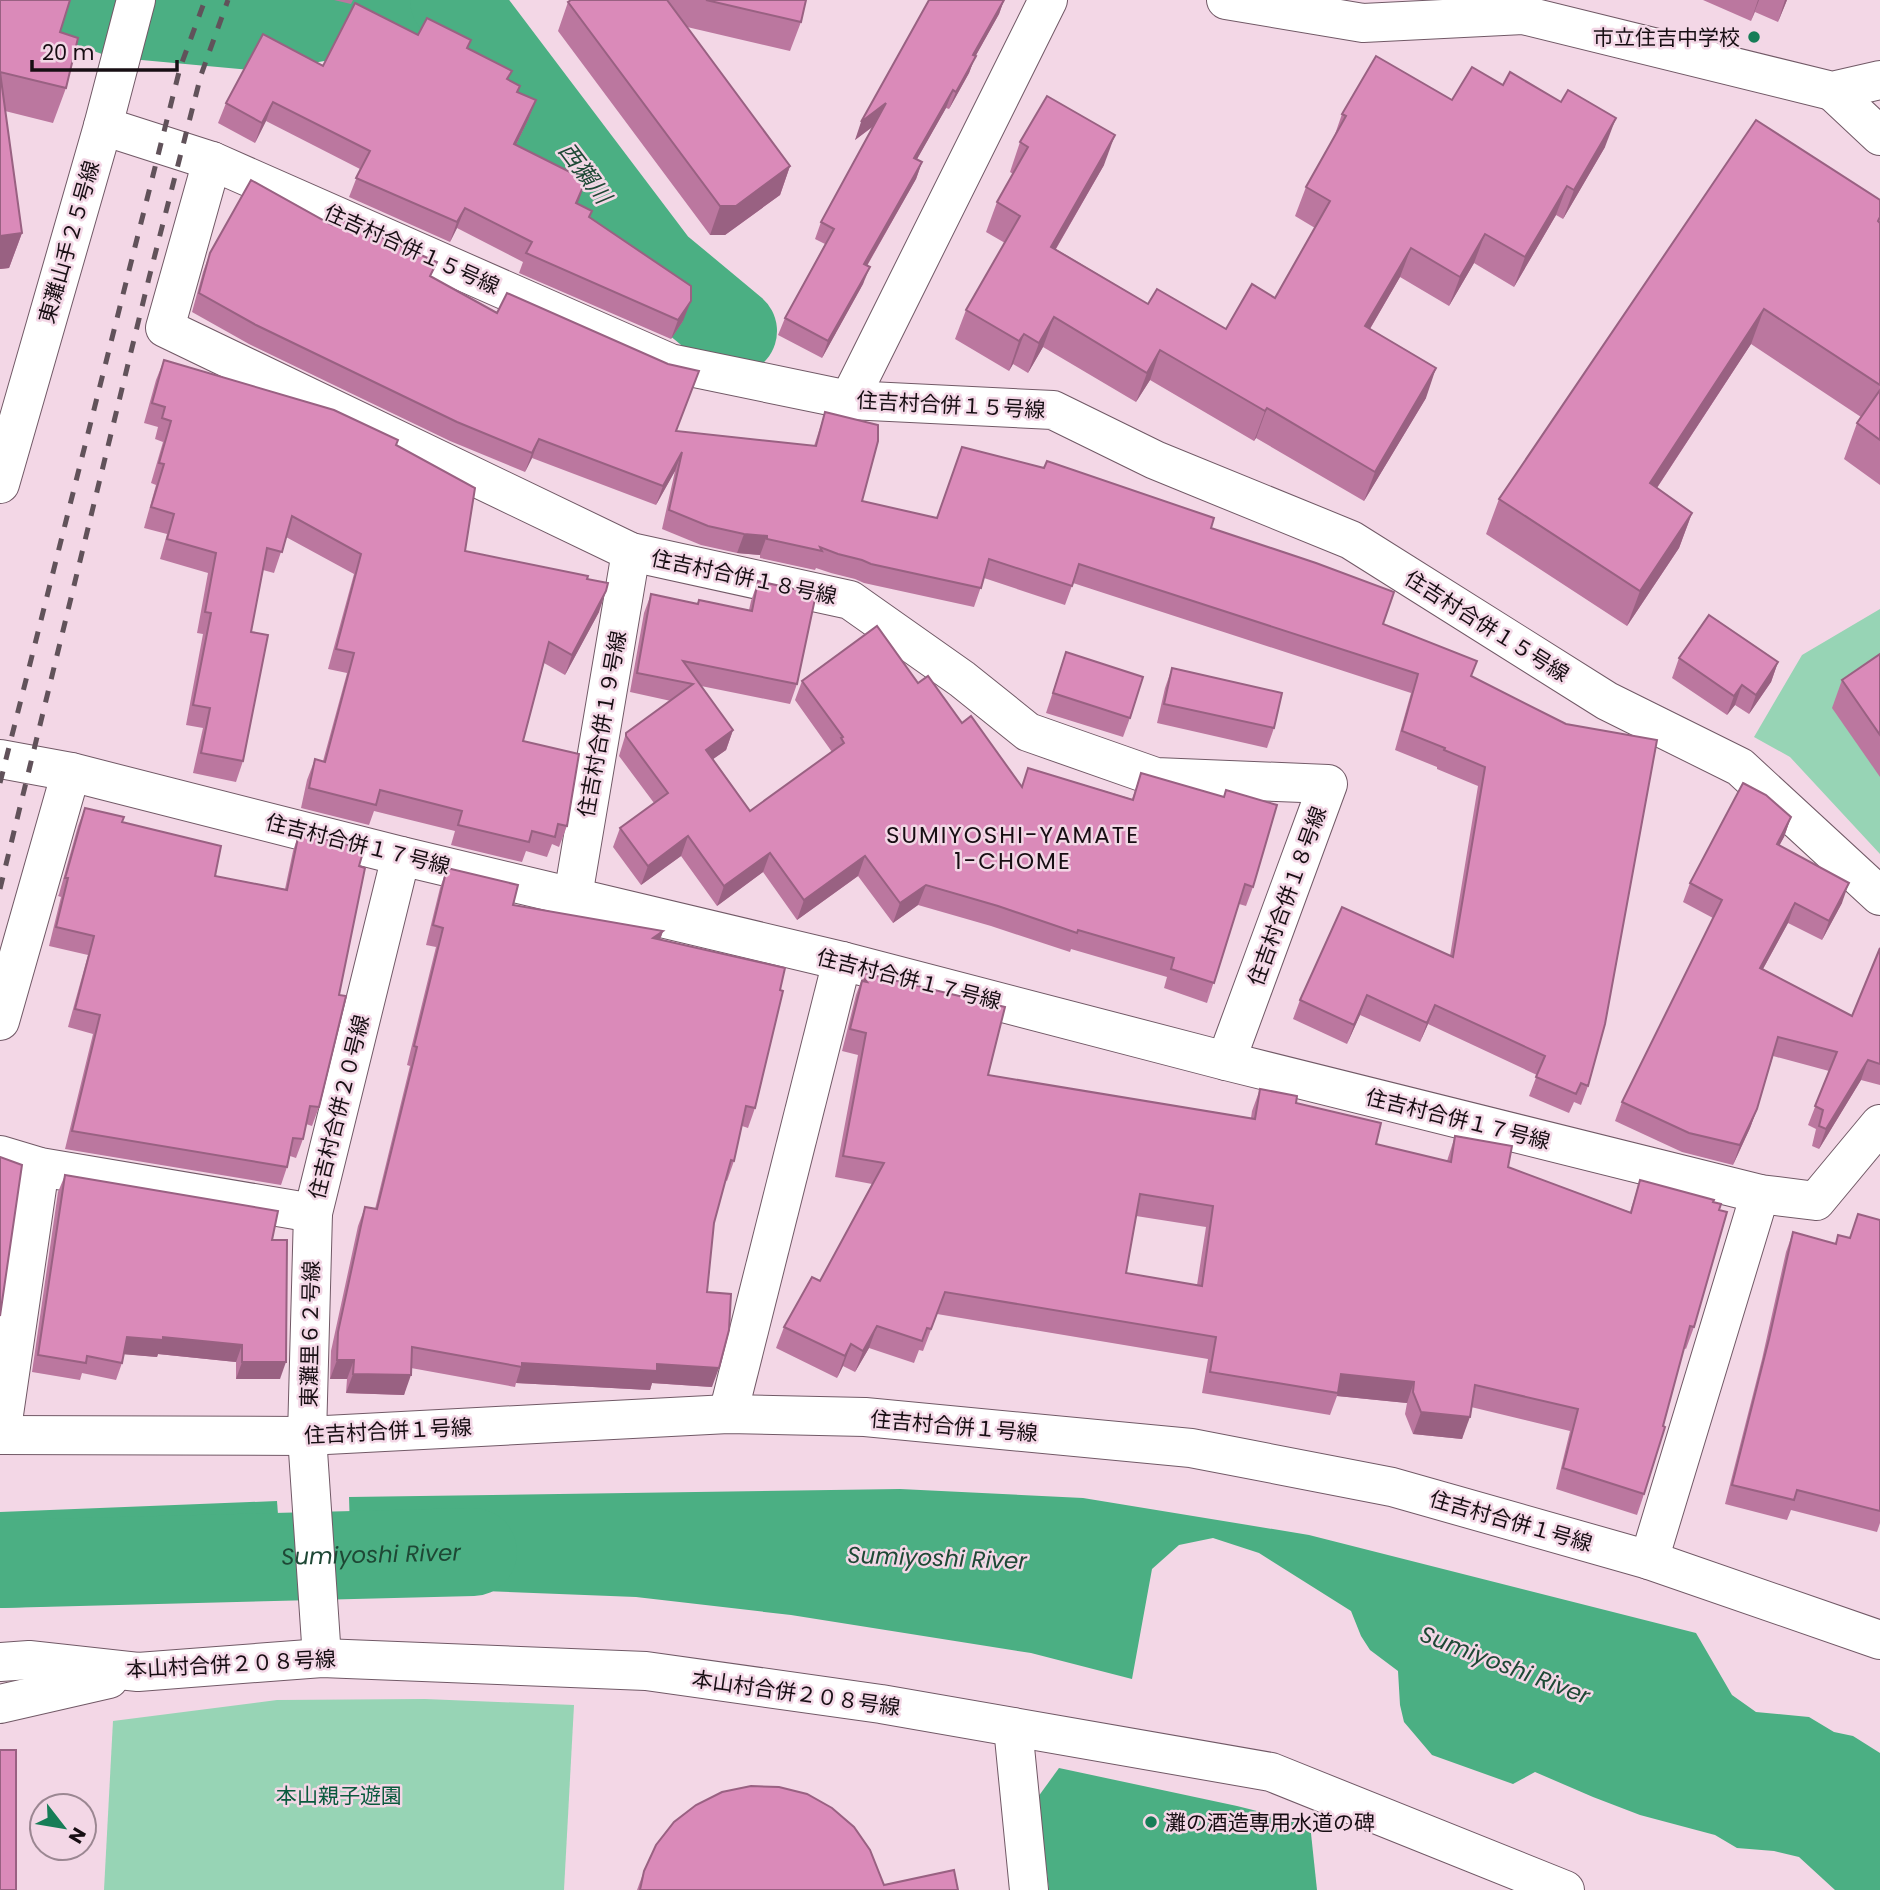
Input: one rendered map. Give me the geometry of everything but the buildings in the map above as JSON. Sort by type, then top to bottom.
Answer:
[{"type":"street","points":[[849,400],[1048,0]]},
{"type":"street","points":[[1226,0],[1363,23],[1523,15],[1832,91],[1880,80]]},
{"type":"street","name":"東灘山手２５号線","points":[[0,484],[103,126],[128,2]]},
{"type":"street","points":[[1832,91],[1880,54]]},
{"type":"street","points":[[1832,91],[1880,136]]},
{"type":"street","name":"住吉村合併１５号線","points":[[103,126],[212,161],[670,363],[849,400],[1053,410],[1155,460],[1351,540],[1607,701],[1740,768],[1880,896]]},
{"type":"street","name":"住吉村合併１８号線","points":[[212,161],[165,328],[631,552],[850,600],[962,680],[1028,732],[1157,777],[1328,784],[1226,1061]]},
{"type":"street","name":"住吉村合併１９号線","points":[[573,896],[631,552]]},
{"type":"street","name":"住吉村合併１７号線","points":[[0,759],[71,772],[401,856],[842,961],[1226,1061],[1760,1194],[1816,1200],[1880,1124]]},
{"type":"street","points":[[0,1021],[71,772]]},
{"type":"street","name":"住吉村合併２０号線","points":[[0,1155],[40,1167],[313,1213],[401,856]]},
{"type":"street","points":[[728,1414],[842,961]]},
{"type":"street","points":[[1,1435],[40,1167]]},
{"type":"street","points":[[1649,1560],[1760,1194]]},
{"type":"street","name":"東灘里６２号線","points":[[313,1213],[309,1446],[321,1646]]},
{"type":"street","name":"住吉村合併１号線","points":[[1,1435],[309,1446],[728,1414],[865,1417],[1191,1448],[1392,1487],[1649,1560],[1880,1640]]},
{"type":"street","name":"本山村合併２０８号線","points":[[0,1662],[29,1661],[138,1672],[321,1646],[646,1671],[881,1704],[1271,1772],[1565,1890]]},
{"type":"street","points":[[0,1704],[138,1672]]},
{"type":"street","points":[[1013,1727],[1029,1890]]},
{"type":"green space","points":[[1880,609],[1880,854],[1790,757],[1754,737],[1802,655]]},
{"type":"green space","name":"本山親子遊園","points":[[425,1699],[574,1705],[564,1890],[104,1890],[113,1721],[277,1700]]},
{"type":"water","points":[[900,1489],[1083,1498],[1309,1535],[1696,1633],[1732,1695],[1756,1712],[1809,1717],[1834,1732],[1853,1736],[1880,1753],[1880,1890],[1835,1890],[1799,1857],[1774,1851],[1737,1848],[1715,1835],[1640,1815],[1535,1772],[1513,1784],[1432,1755],[1404,1722],[1398,1671],[1370,1650],[1351,1611],[1259,1553],[1213,1538],[1179,1545],[1152,1569],[1132,1679],[1031,1653],[791,1615],[636,1597],[431,1589],[352,1594],[349,1497]]},
{"type":"water","points":[[277,1501],[284,1597],[0,1608],[0,1512]]},
{"type":"water","points":[[1059,1768],[1310,1824],[1317,1890],[1049,1890],[1038,1797]]},
{"type":"waterway","name":"西獺川","points":[[82,0],[121,14],[263,27],[421,0]]},
{"type":"waterway","name":"西獺川","points":[[454,0],[656,267],[733,331]]},
{"type":"waterway","name":"Sumiyoshi River","points":[[0,1564],[473,1552]]},
{"type":"railway","points":[[0,783],[180,68],[205,0]]},
{"type":"railway","points":[[0,889],[201,75],[228,0]]},
{"type":"place","name":"市立住吉中学校","points":[[1754,37]]},
{"type":"place","name":"灘の酒造専用水道の碑","points":[[1151,1822]]},
{"type":"district","name":"SUMIYOSHI-YAMATE 1-CHOME","points":[[1013,848]]}]
